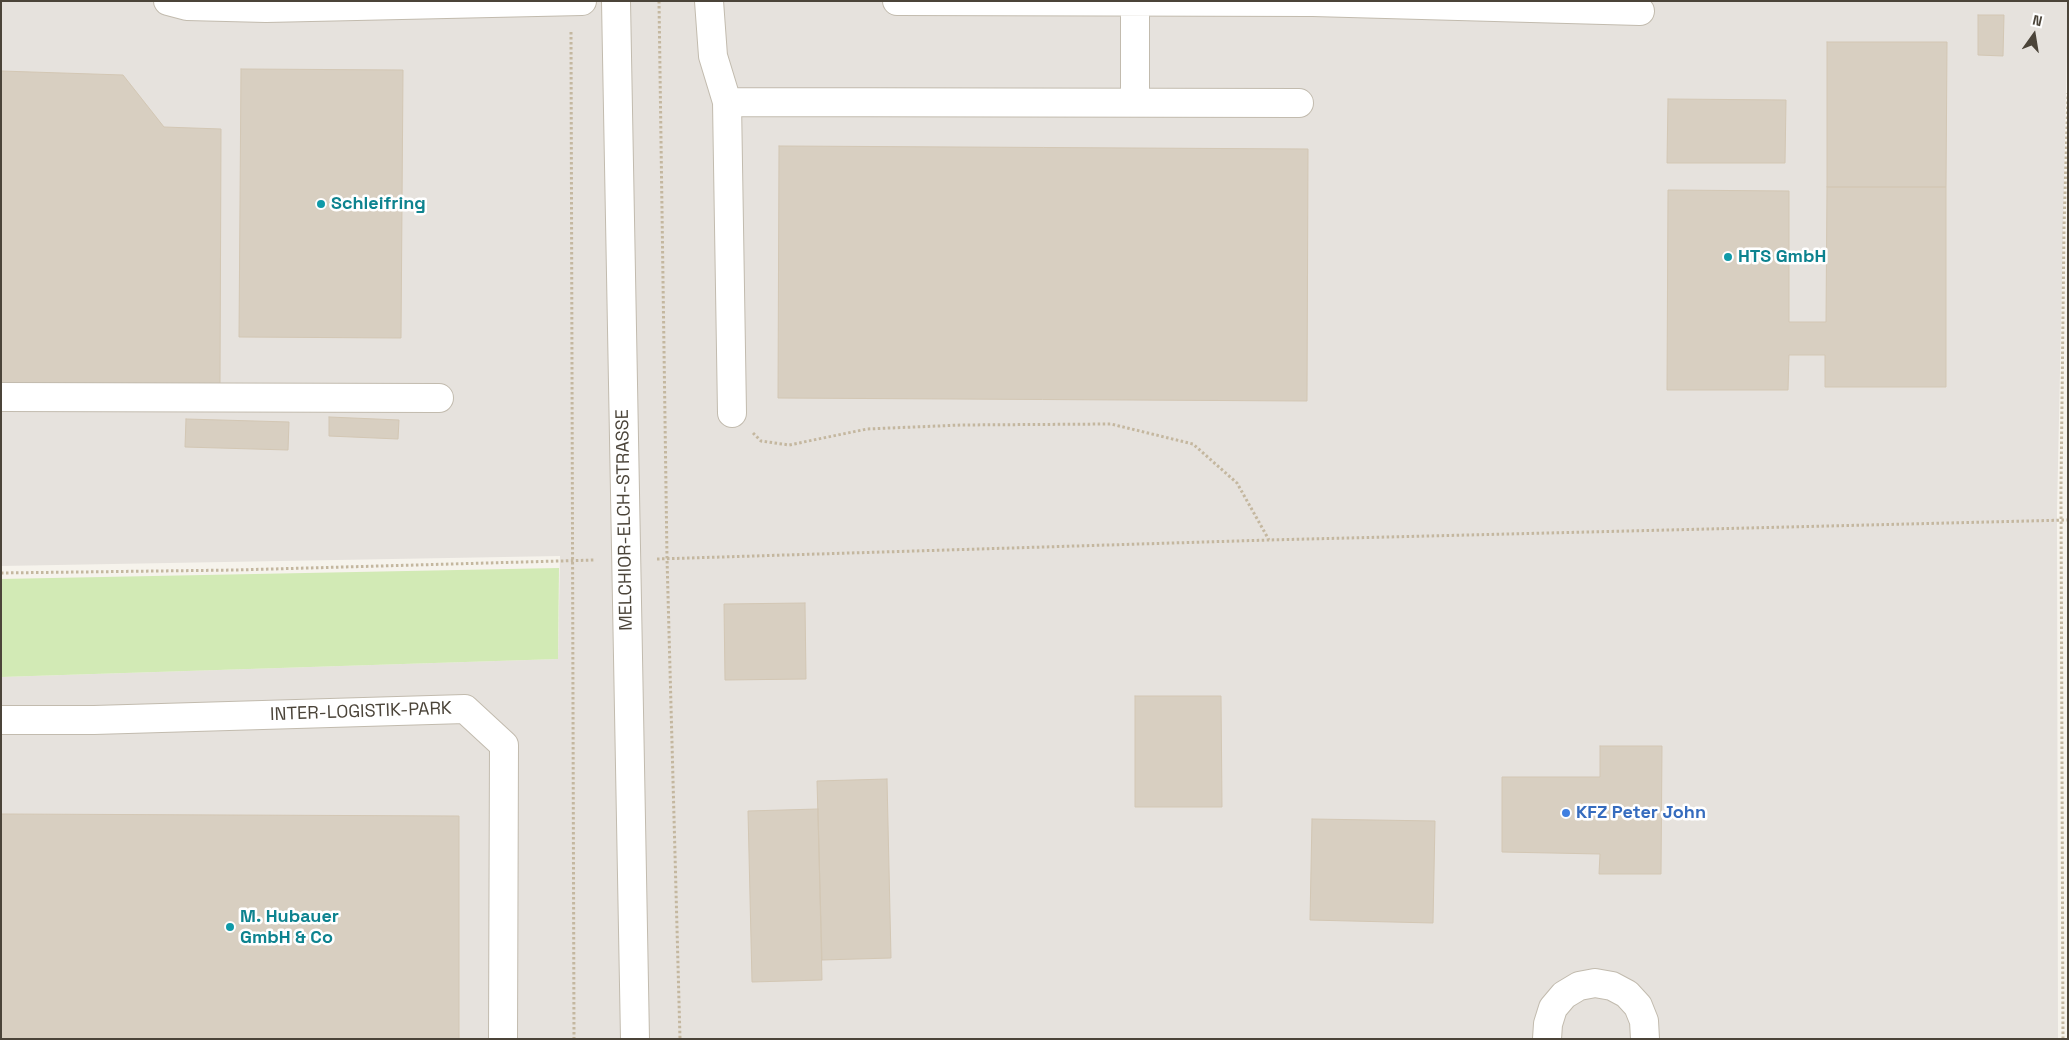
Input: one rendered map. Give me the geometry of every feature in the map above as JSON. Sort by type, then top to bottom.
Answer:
[{"type":"street","points":[[168,1],[187,6],[266,8],[582,1]]},
{"type":"street","name":"MELCHIOR-ELCH-STRASSE","points":[[616,1],[635,1039]]},
{"type":"street","points":[[709,1],[713,56],[727,102],[732,413]]},
{"type":"street","points":[[897,1],[1313,2],[1640,11]]},
{"type":"street","points":[[1135,2],[1135,102]]},
{"type":"street","points":[[727,102],[1298,103]]},
{"type":"street","points":[[1,397],[439,398]]},
{"type":"street","name":"INTER-LOGISTIK-PARK","points":[[1,720],[94,720],[464,709],[504,745],[502,1039]]},
{"type":"street","points":[[1548,1039],[1548,1024],[1553,1008],[1564,995],[1579,986],[1595,983],[1612,986],[1627,994],[1638,1006],[1644,1021],[1645,1039]]},
{"type":"path","points":[[659,1],[667,558],[673,713],[680,1039]]},
{"type":"path","points":[[571,2],[574,1039]]},
{"type":"path","points":[[2063,1039],[2062,520],[2064,227],[2068,93]]},
{"type":"path","points":[[732,413],[761,440],[789,445],[867,429],[961,425],[1111,424],[1193,444],[1237,483],[1269,540]]},
{"type":"path","points":[[1,573],[236,570],[1269,540],[2068,520]]},
{"type":"shaded area","points":[[1,1],[2068,1],[2057,511],[2058,1039],[1,1039],[1,677],[558,659],[560,556],[1,566]]},
{"type":"green space","points":[[559,568],[558,659],[1,677],[1,579]]},
{"type":"building","points":[[1978,15],[2004,15],[2003,56],[1978,55]]},
{"type":"building","points":[[1827,42],[1947,42],[1946,187],[1827,187]]},
{"type":"building","name":"Schleifring","points":[[241,69],[403,70],[401,338],[239,337]]},
{"type":"building","points":[[1,71],[123,75],[164,127],[221,129],[220,385],[1,383]]},
{"type":"building","points":[[1668,99],[1786,100],[1785,163],[1667,163]]},
{"type":"building","points":[[779,146],[1308,149],[1307,401],[778,398]]},
{"type":"building","name":"HTS GmbH","points":[[1827,187],[1946,187],[1946,387],[1825,387],[1825,355],[1789,355],[1788,390],[1667,390],[1668,190],[1789,191],[1789,322],[1826,322]]},
{"type":"building","points":[[329,417],[399,420],[398,439],[329,436]]},
{"type":"building","points":[[186,419],[289,422],[288,450],[185,447]]},
{"type":"building","points":[[805,603],[806,679],[725,680],[724,604]]},
{"type":"building","points":[[1135,696],[1221,696],[1222,807],[1135,807]]},
{"type":"building","points":[[1600,746],[1662,746],[1661,874],[1599,874],[1600,854],[1502,852],[1502,777],[1600,777]]},
{"type":"building","points":[[887,779],[891,958],[822,960],[817,781]]},
{"type":"building","points":[[818,809],[822,980],[752,982],[748,811]]},
{"type":"building","name":"M. Hubauer GmbH & Co","points":[[1,814],[459,816],[459,1039],[1,1039]]},
{"type":"building","points":[[1312,819],[1435,821],[1433,923],[1310,920]]},
{"type":"place","name":"Schleifring","points":[[321,204]]},
{"type":"place","name":"HTS GmbH","points":[[1728,257]]},
{"type":"place","name":"KFZ Peter John","points":[[1566,813]]},
{"type":"place","name":"M. Hubauer GmbH & Co","points":[[230,927]]}]
